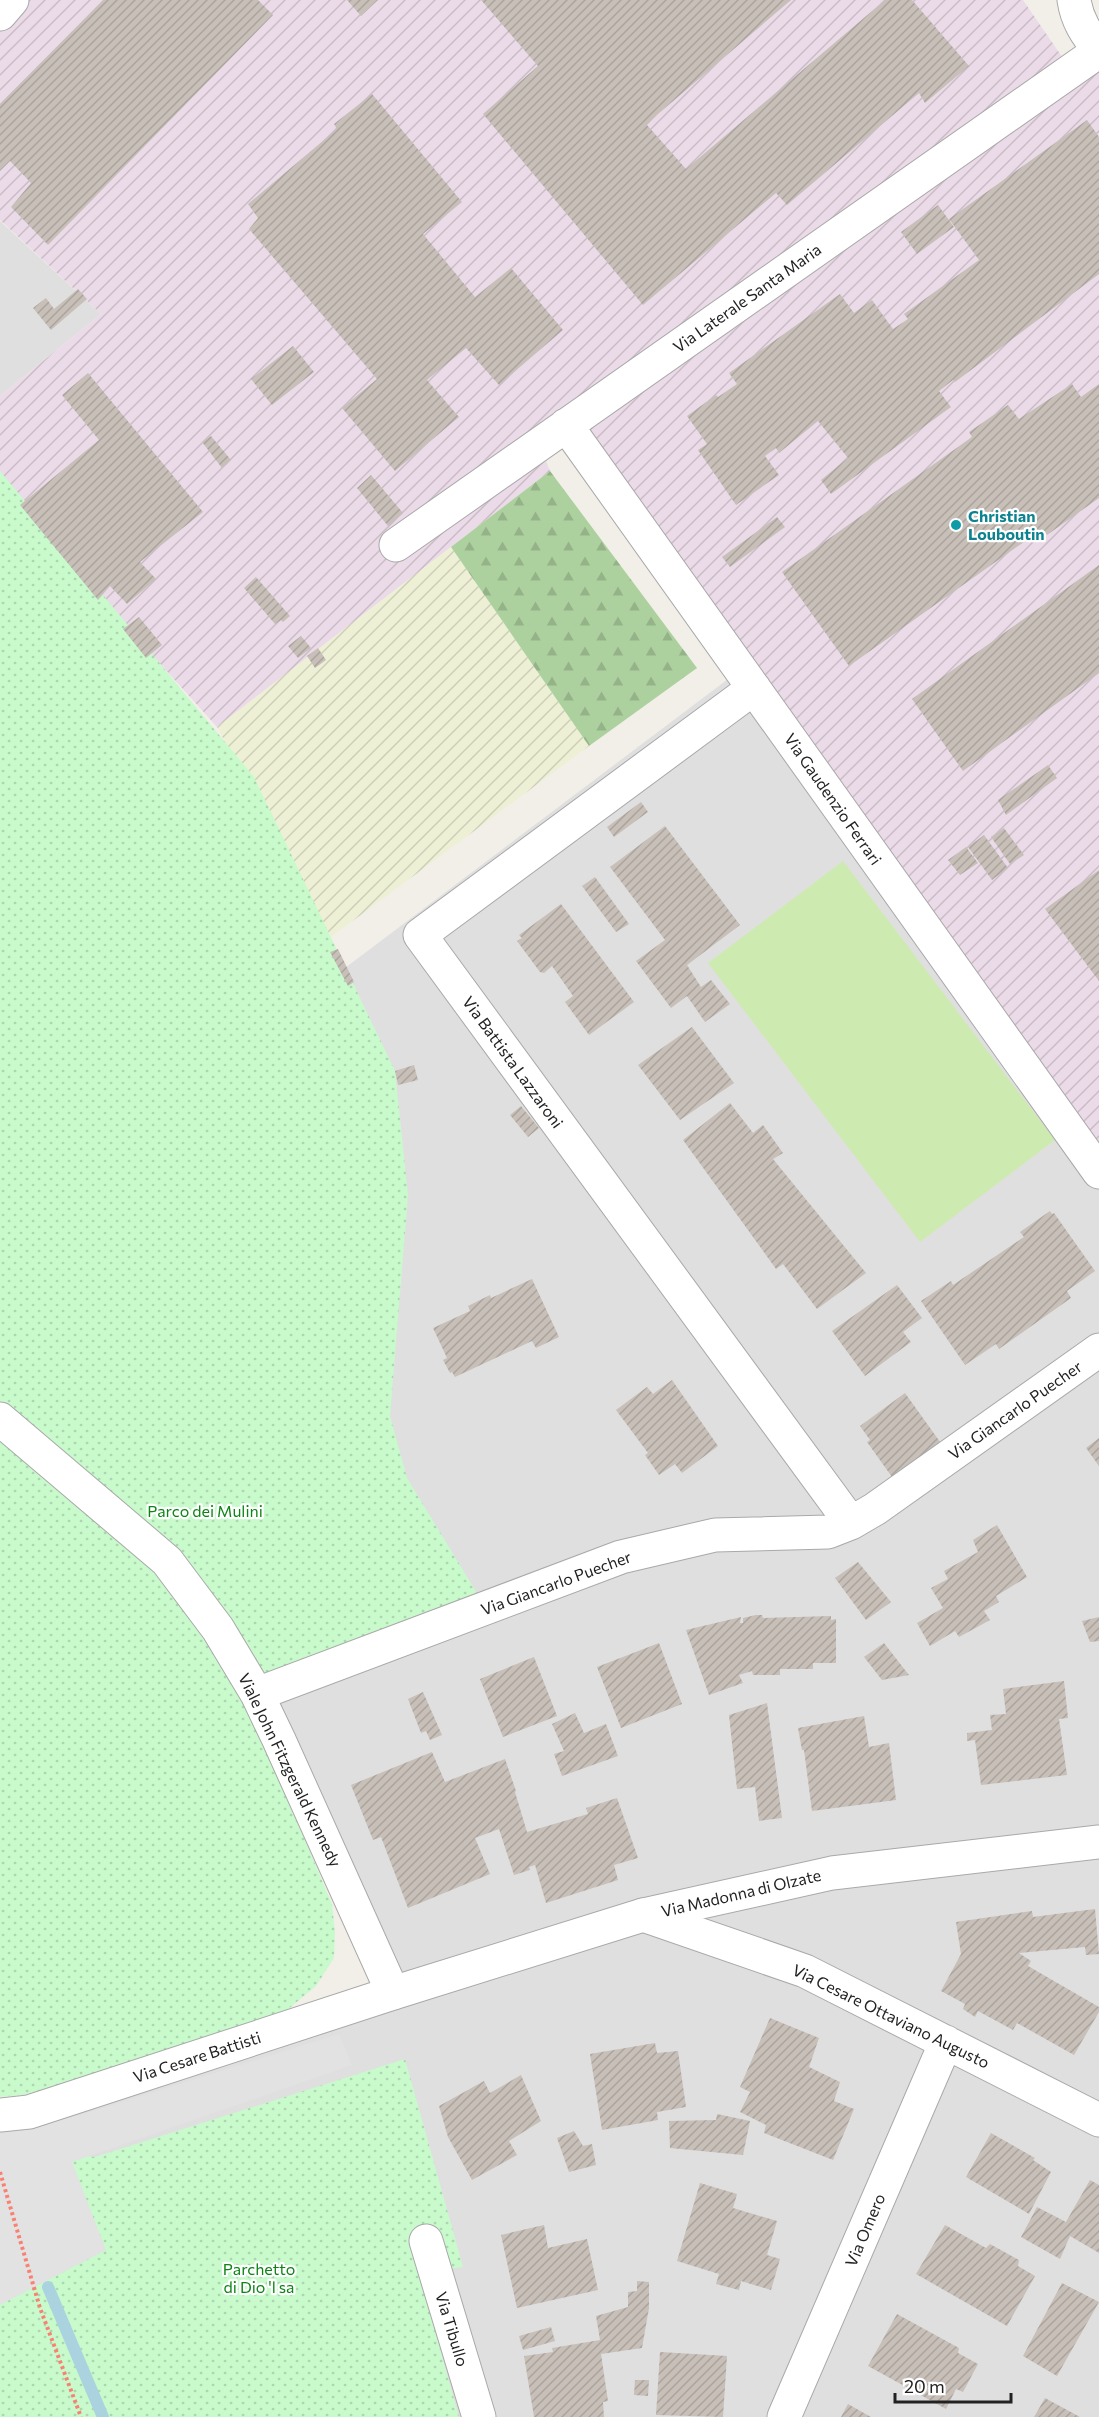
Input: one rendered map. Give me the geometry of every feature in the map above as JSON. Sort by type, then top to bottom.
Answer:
[{"type":"street","points":[[0,14],[12,0]]},
{"type":"street","points":[[1074,0],[1076,13],[1086,33],[1099,50]]},
{"type":"street","name":"Via Laterale Santa Maria","points":[[396,545],[1099,50]]},
{"type":"street","name":"Via Gaudenzio Ferrari","points":[[566,425],[1099,1172]]},
{"type":"street","name":"Via Battista Lazzaroni","points":[[754,688],[420,935],[851,1523]]},
{"type":"street","name":"Via Giancarlo Puecher","points":[[257,1694],[621,1557],[715,1535],[828,1532],[851,1523],[875,1509],[1099,1350]]},
{"type":"street","name":"Viale John Fitzgerald Kennedy","points":[[0,1419],[167,1561],[218,1629],[257,1694],[393,1993]]},
{"type":"street","name":"Via Madonna di Olzate","points":[[393,1993],[643,1915],[832,1873],[1099,1842]]},
{"type":"street","name":"Via Cesare Ottaviano Augusto","points":[[643,1915],[806,1971],[1099,2120]]},
{"type":"street","name":"Via Cesare Battisti","points":[[0,2115],[30,2112],[393,1993]]},
{"type":"street","name":"Via Omero","points":[[784,2417],[946,2042]]},
{"type":"street","name":"Via Tibullo","points":[[426,2241],[479,2417]]},
{"type":"path","points":[[0,2172],[40,2308],[81,2417]]},
{"type":"shaded area","points":[[0,0],[1023,0],[1065,61],[537,439],[550,471],[217,727],[0,486],[0,396],[101,314],[0,220]]},
{"type":"shaded area","points":[[1099,58],[1099,1166],[570,426]]},
{"type":"shaded area","points":[[0,221],[101,314],[0,396]]},
{"type":"shaded area","points":[[744,667],[1099,1166],[1099,1835],[821,1866],[396,1982],[269,1678],[376,1427],[296,1005]]},
{"type":"shaded area","points":[[1099,1848],[1099,2417],[47,2417],[0,2331],[0,2120],[393,1996],[831,1879]]},
{"type":"shaded area","points":[[339,2034],[352,2065],[72,2162],[106,2250],[0,2305],[0,2133],[36,2127],[87,2113]]},
{"type":"green space","name":"Parco dei Mulini","points":[[0,471],[254,777],[395,1071],[408,1195],[390,1416],[407,1478],[489,1613],[303,1690],[249,1717],[271,1759],[332,1904],[335,1932],[334,1958],[316,1986],[280,2016],[84,2080],[22,2095],[0,2097]]},
{"type":"green space","points":[[550,471],[697,668],[589,746],[451,547]]},
{"type":"green space","points":[[451,547],[589,746],[331,937],[217,727]]},
{"type":"green space","points":[[843,861],[1055,1140],[920,1242],[708,963]]},
{"type":"green space","name":"Parchetto di Dio 'l sa","points":[[405,2059],[463,2267],[419,2273],[459,2417],[0,2417],[0,2142],[95,2157]]},
{"type":"building","points":[[103,0],[258,0],[273,15],[48,245],[11,207],[31,183],[10,161],[0,171],[0,104]]},
{"type":"building","points":[[347,0],[378,0],[361,16]]},
{"type":"building","points":[[481,0],[791,0],[647,125],[686,169],[885,0],[912,0],[969,66],[925,103],[919,93],[787,205],[776,193],[643,305],[483,114],[538,66]]},
{"type":"building","points":[[372,94],[462,202],[423,234],[475,297],[511,268],[563,330],[499,385],[466,348],[427,380],[459,417],[395,471],[342,408],[377,379],[249,229],[258,218],[248,204],[337,129],[334,124]]},
{"type":"building","points":[[1087,120],[1099,137],[1099,274],[955,382],[953,380],[939,391],[951,407],[831,494],[821,480],[848,458],[818,421],[779,453],[776,448],[765,456],[779,475],[736,505],[698,450],[707,444],[687,416],[716,395],[718,397],[737,384],[729,373],[840,294],[854,313],[872,300],[893,329],[908,319],[904,314],[979,260],[949,219]]},
{"type":"building","points":[[938,205],[954,227],[917,254],[901,232]]},
{"type":"building","points":[[78,289],[87,299],[51,330],[33,308],[46,298],[54,309]]},
{"type":"building","points":[[293,346],[314,372],[272,405],[251,379]]},
{"type":"building","points":[[88,373],[203,512],[140,562],[156,579],[127,604],[110,586],[98,600],[20,505],[99,440],[62,395]]},
{"type":"building","name":"Christian Louboutin","points":[[1072,384],[1081,397],[1099,384],[1099,498],[1047,535],[1042,529],[849,666],[782,572],[972,437],[969,432],[1008,405],[1019,419]]},
{"type":"building","points":[[211,436],[231,460],[222,468],[202,442]]},
{"type":"building","points":[[371,475],[403,513],[388,526],[357,488]]},
{"type":"building","points":[[777,517],[785,527],[730,567],[722,557]]},
{"type":"building","points":[[1099,565],[1099,673],[963,771],[912,699]]},
{"type":"building","points":[[256,577],[290,616],[283,622],[281,620],[275,624],[244,588]]},
{"type":"building","points":[[139,617],[162,645],[146,658],[123,629]]},
{"type":"building","points":[[301,636],[311,648],[298,658],[288,646]]},
{"type":"building","points":[[318,648],[326,660],[315,668],[307,656]]},
{"type":"building","points":[[1048,765],[1057,778],[1006,815],[998,800]]},
{"type":"building","points":[[641,802],[648,812],[614,837],[607,827]]},
{"type":"building","points":[[665,826],[740,925],[687,965],[701,987],[711,980],[730,1004],[705,1022],[687,996],[671,1008],[636,961],[665,940],[610,867]]},
{"type":"building","points":[[1004,828],[1024,855],[1010,864],[991,837]]},
{"type":"building","points":[[984,835],[1008,868],[992,880],[968,847]]},
{"type":"building","points":[[966,847],[978,863],[960,875],[948,860]]},
{"type":"building","points":[[1099,870],[1099,981],[1045,909]]},
{"type":"building","points":[[595,877],[629,924],[616,932],[582,886]]},
{"type":"building","points":[[561,904],[634,1002],[589,1035],[565,1002],[573,996],[552,966],[544,973],[540,972],[517,941],[522,938],[519,935]]},
{"type":"building","points":[[338,949],[354,982],[348,986],[330,952]]},
{"type":"building","points":[[692,1027],[734,1083],[680,1120],[638,1065]]},
{"type":"building","points":[[414,1065],[418,1080],[398,1085],[395,1071]]},
{"type":"building","points":[[730,1103],[753,1133],[763,1125],[783,1153],[773,1159],[866,1273],[817,1309],[783,1264],[776,1269],[683,1140]]},
{"type":"building","points":[[521,1106],[539,1128],[528,1137],[510,1115]]},
{"type":"building","points":[[1050,1211],[1054,1213],[1095,1271],[1067,1291],[1071,1298],[999,1349],[996,1344],[965,1365],[921,1301],[951,1281],[953,1285],[1024,1237],[1020,1232]]},
{"type":"building","points":[[532,1279],[559,1337],[536,1348],[532,1341],[455,1377],[452,1372],[450,1373],[443,1360],[447,1358],[433,1328],[470,1311],[468,1306],[490,1295],[491,1298]]},
{"type":"building","points":[[897,1285],[922,1318],[903,1332],[911,1342],[865,1376],[832,1331]]},
{"type":"building","points":[[672,1380],[718,1446],[682,1473],[675,1464],[659,1475],[645,1455],[648,1453],[616,1410],[647,1387],[653,1394]]},
{"type":"building","points":[[905,1393],[943,1446],[892,1477],[867,1442],[870,1440],[860,1426]]},
{"type":"building","points":[[1099,1438],[1099,1466],[1086,1448]]},
{"type":"building","points":[[997,1525],[1027,1577],[996,1596],[999,1602],[984,1611],[990,1620],[959,1637],[955,1631],[930,1646],[917,1623],[943,1608],[931,1588],[948,1579],[944,1571],[978,1552],[973,1540]]},
{"type":"building","points":[[858,1562],[891,1602],[866,1620],[835,1578]]},
{"type":"building","points":[[762,1615],[763,1618],[831,1616],[831,1620],[836,1619],[836,1663],[813,1663],[813,1669],[780,1669],[780,1675],[753,1675],[752,1671],[739,1675],[743,1683],[709,1695],[686,1630],[741,1617],[740,1623],[743,1623],[743,1618]]},
{"type":"building","points":[[1099,1617],[1099,1641],[1090,1642],[1082,1621]]},
{"type":"building","points":[[659,1643],[682,1704],[621,1728],[597,1667]]},
{"type":"building","points":[[884,1643],[909,1675],[882,1680],[864,1657]]},
{"type":"building","points":[[534,1657],[557,1716],[503,1737],[480,1679]]},
{"type":"building","points":[[1064,1681],[1068,1718],[1059,1719],[1067,1775],[981,1785],[975,1740],[967,1741],[967,1733],[992,1730],[990,1715],[1006,1714],[1003,1689]]},
{"type":"building","points":[[423,1692],[442,1735],[430,1740],[426,1731],[421,1733],[408,1699]]},
{"type":"building","points":[[767,1703],[782,1818],[759,1821],[755,1787],[737,1789],[729,1715]]},
{"type":"building","points":[[575,1713],[584,1733],[606,1724],[618,1756],[562,1776],[554,1754],[564,1751],[552,1724]]},
{"type":"building","points":[[864,1716],[869,1747],[889,1743],[896,1800],[812,1811],[804,1750],[802,1750],[798,1728]]},
{"type":"building","points":[[432,1752],[445,1782],[505,1759],[527,1832],[588,1814],[586,1808],[617,1798],[638,1858],[614,1865],[618,1880],[546,1903],[535,1865],[529,1867],[530,1870],[514,1875],[499,1829],[475,1838],[490,1874],[408,1908],[381,1837],[373,1840],[351,1785]]},
{"type":"building","points":[[1095,1909],[1099,1954],[1086,1955],[1085,1947],[1019,1953],[1031,1961],[1028,1966],[1099,2007],[1099,2012],[1074,2055],[1017,2023],[1013,2030],[978,2011],[975,2017],[963,2009],[965,2004],[941,1991],[961,1954],[956,1922],[1032,1911],[1033,1917]]},
{"type":"building","points":[[770,2018],[819,2038],[809,2067],[840,2082],[834,2101],[854,2109],[833,2160],[764,2133],[766,2125],[740,2112],[750,2092],[740,2087]]},
{"type":"building","points":[[655,2043],[657,2053],[678,2051],[686,2107],[657,2112],[658,2120],[602,2130],[590,2054]]},
{"type":"building","points":[[521,2075],[541,2121],[509,2141],[517,2155],[472,2180],[448,2137],[439,2106],[484,2081],[490,2093]]},
{"type":"building","points":[[717,2114],[750,2121],[743,2155],[670,2148],[669,2121],[716,2120]]},
{"type":"building","points":[[574,2131],[583,2146],[592,2144],[596,2165],[569,2172],[557,2138]]},
{"type":"building","points":[[991,2133],[1035,2158],[1033,2160],[1051,2172],[1029,2214],[966,2177]]},
{"type":"building","points":[[1090,2180],[1099,2185],[1099,2253],[1070,2236],[1060,2259],[1021,2237],[1037,2207],[1066,2222]]},
{"type":"building","points":[[700,2183],[737,2194],[733,2208],[777,2221],[767,2255],[780,2259],[771,2290],[741,2281],[739,2290],[716,2284],[719,2274],[677,2261]]},
{"type":"building","points":[[544,2225],[548,2248],[587,2239],[598,2290],[517,2308],[501,2235]]},
{"type":"building","points":[[945,2225],[986,2248],[990,2244],[1019,2260],[1018,2266],[1035,2276],[1007,2326],[916,2274]]},
{"type":"building","points":[[637,2281],[649,2282],[649,2308],[642,2348],[601,2354],[608,2401],[603,2402],[604,2417],[534,2417],[524,2356],[553,2352],[552,2348],[600,2340],[596,2316],[628,2307],[628,2292],[637,2291]]},
{"type":"building","points":[[1062,2283],[1099,2302],[1057,2376],[1023,2356]]},
{"type":"building","points":[[897,2314],[959,2348],[958,2353],[978,2364],[963,2392],[956,2389],[946,2409],[868,2366]]},
{"type":"building","points":[[551,2327],[555,2341],[523,2350],[519,2336]]},
{"type":"building","points":[[660,2352],[727,2356],[723,2417],[656,2415]]},
{"type":"building","points":[[635,2380],[649,2380],[648,2396],[634,2395]]},
{"type":"building","points":[[1045,2398],[1080,2417],[1034,2417]]},
{"type":"building","points":[[848,2404],[871,2417],[841,2417]]},
{"type":"waterway","points":[[48,2287],[103,2417]]},
{"type":"place","name":"Christian Louboutin","points":[[956,525]]}]
